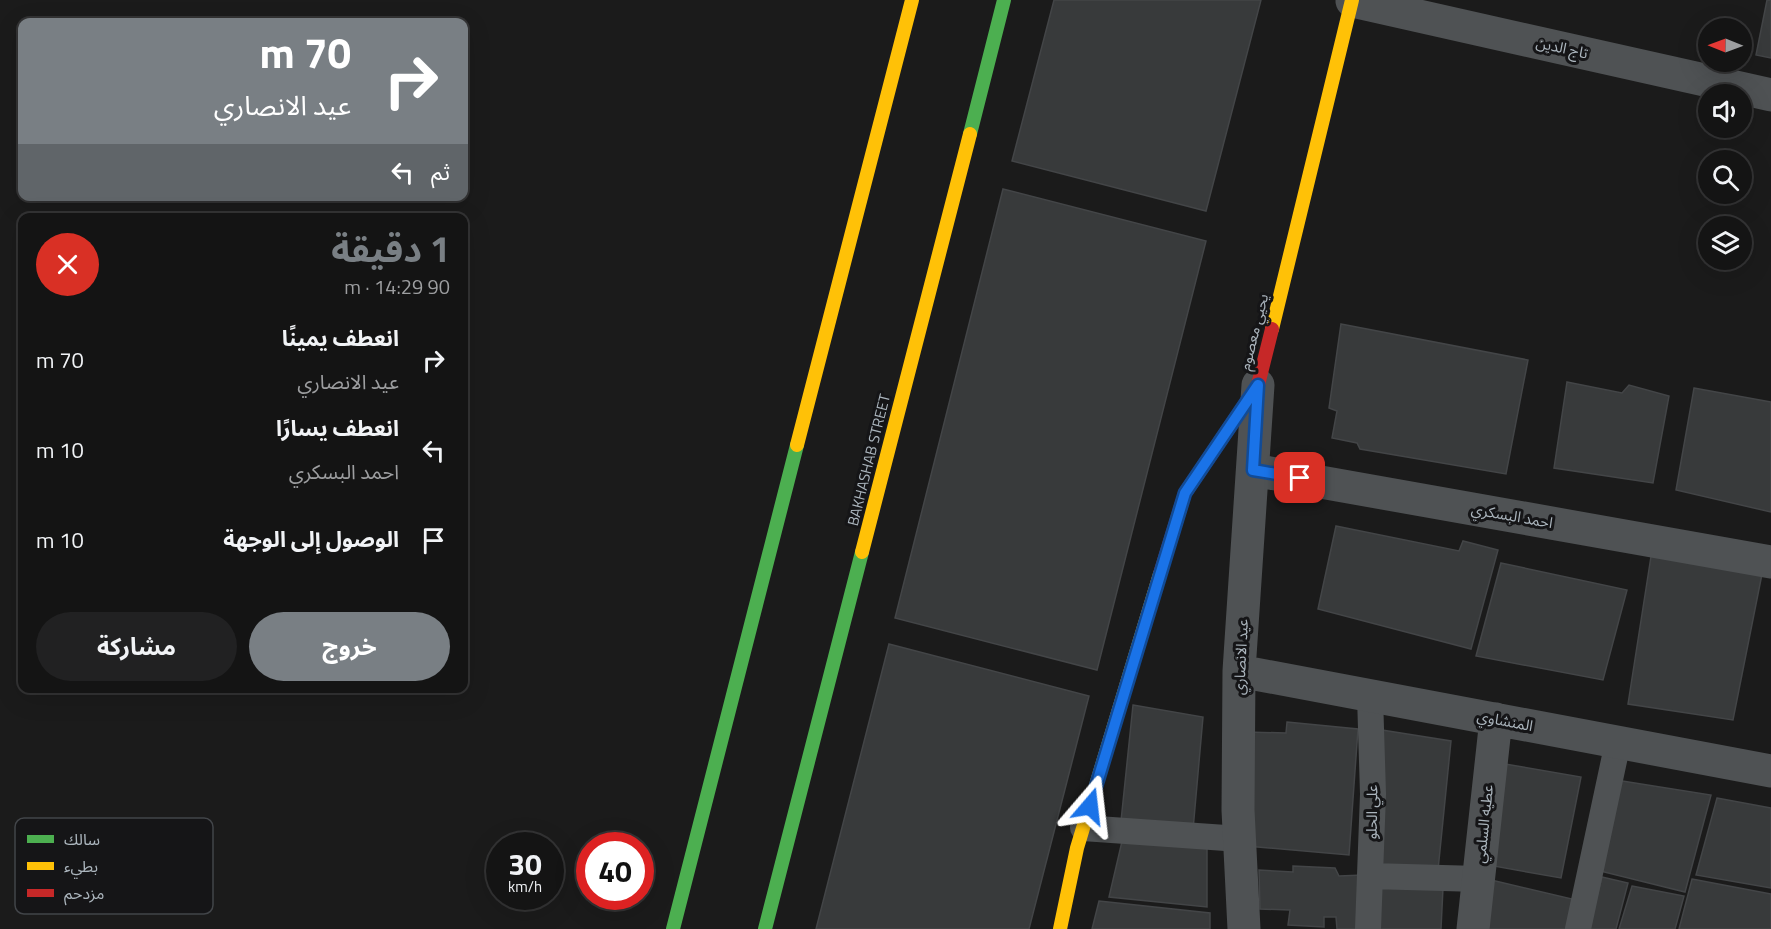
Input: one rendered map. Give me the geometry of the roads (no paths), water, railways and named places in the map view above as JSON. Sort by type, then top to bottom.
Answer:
[{"type":"main road","points":[[674,929],[912,0]]},
{"type":"main road","name":"BAKHASHAB STREET","points":[[765,929],[1005,0]]},
{"type":"main road","name":"يحيي معصوم","points":[[1060,929],[1083,828],[1185,493],[1258,385],[1352,0]]},
{"type":"street","name":"تاج الدين","points":[[1352,0],[1771,95]]},
{"type":"street","name":"عيد الانصاري","points":[[1245,929],[1240,839],[1239,671],[1258,385]]},
{"type":"street","name":"احمد البسكري","points":[[1253,470],[1771,562]]},
{"type":"street","name":"المنشاوي","points":[[1239,671],[1771,771]]},
{"type":"street","name":"عطيه السلمي","points":[[1473,929],[1496,719]]},
{"type":"lane","name":"علي الحلو","points":[[1368,929],[1373,794],[1370,696]]},
{"type":"lane","points":[[1578,929],[1618,742]]},
{"type":"lane","points":[[1083,828],[1240,839]]},
{"type":"lane","points":[[1370,876],[1479,879]]}]
